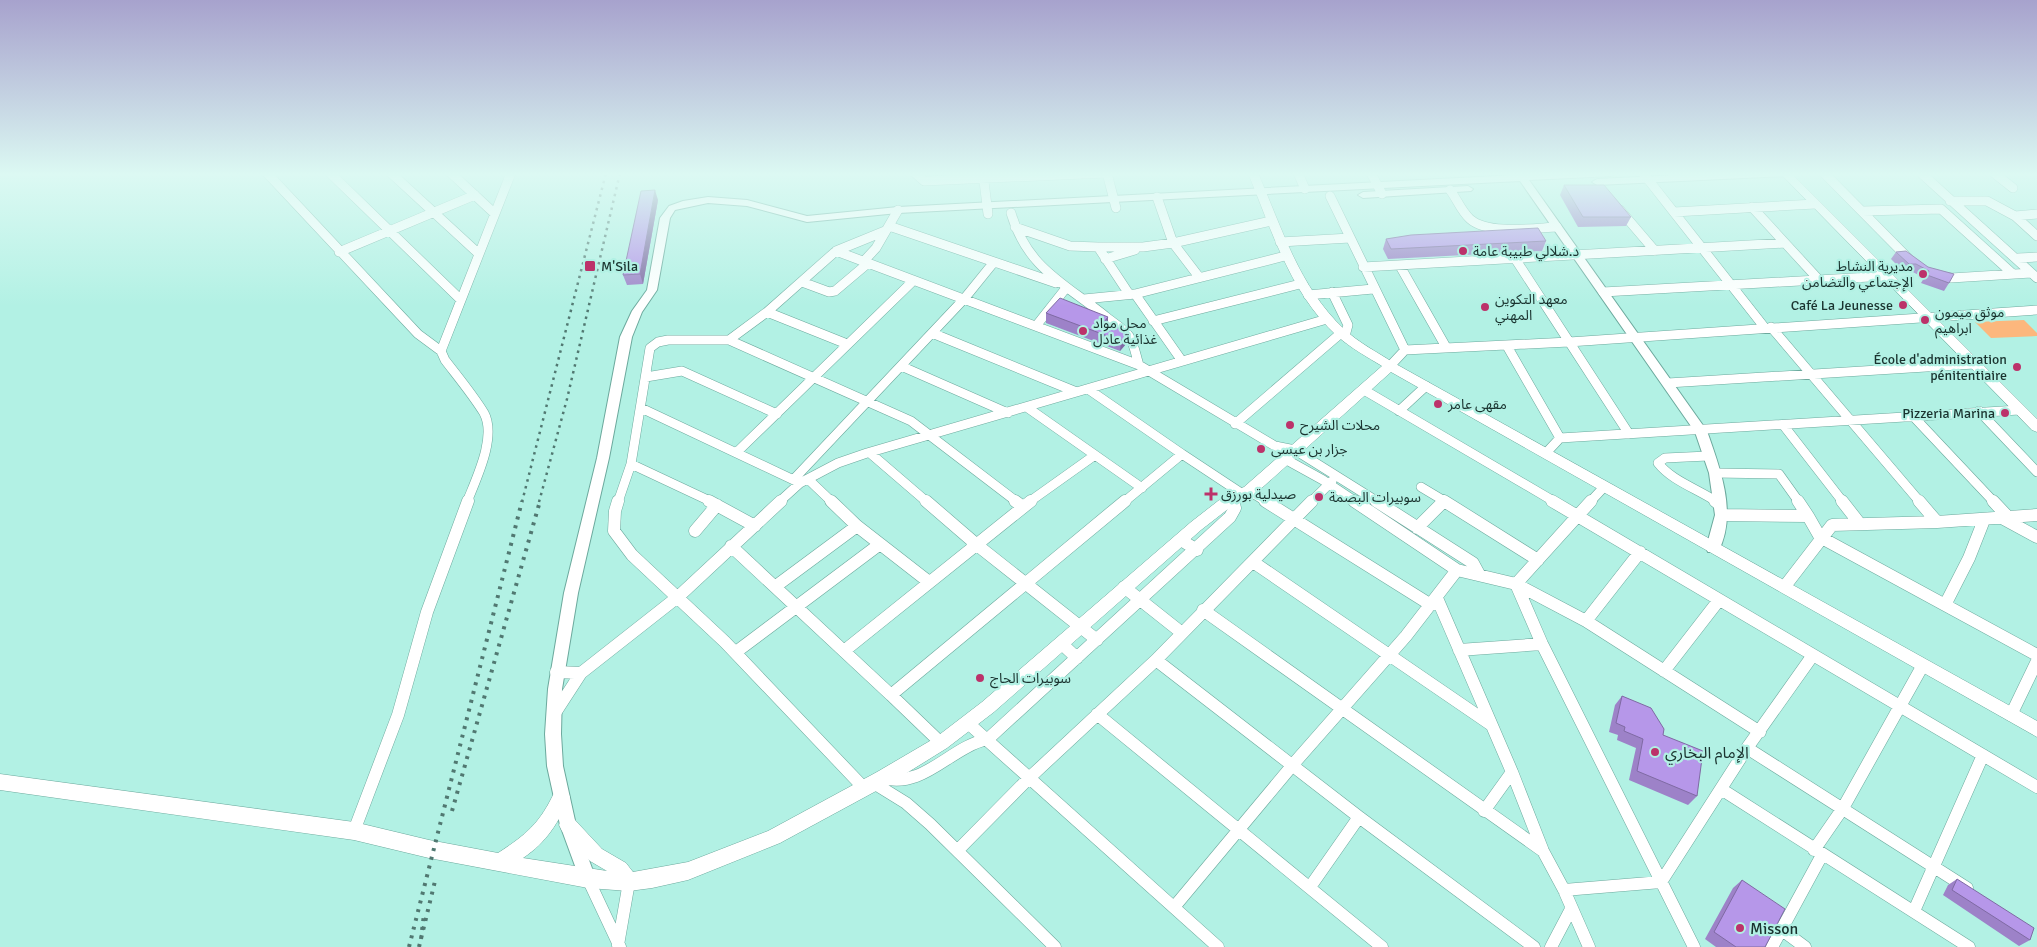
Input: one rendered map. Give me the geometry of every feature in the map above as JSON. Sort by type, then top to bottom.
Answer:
[{"type":"main road","points":[[1270,217],[1285,256],[1300,284],[1327,319],[1343,334],[1390,366],[1713,548],[1785,586],[2037,730]]},
{"type":"main road","points":[[1828,217],[2037,427]]},
{"type":"main road","points":[[0,782],[354,831],[429,849],[588,879],[629,882],[688,871],[774,838],[941,742],[968,723],[1062,644],[1124,587],[1290,454],[1390,366]]},
{"type":"main road","points":[[501,862],[540,836],[548,826],[562,797]]},
{"type":"main road","points":[[568,825],[596,855],[620,869],[629,882]]},
{"type":"street","points":[[309,217],[339,252],[418,334],[441,351],[445,360],[485,415],[488,442],[427,612],[398,715],[354,831]]},
{"type":"street","points":[[375,217],[460,299]]},
{"type":"street","points":[[339,252],[425,217]]},
{"type":"street","points":[[439,217],[478,254]]},
{"type":"street","points":[[441,351],[492,217]]},
{"type":"street","points":[[619,946],[588,879],[568,825],[555,766],[554,714],[556,672],[626,337],[637,310],[652,290],[667,217]]},
{"type":"street","points":[[792,217],[796,219],[823,217]]},
{"type":"street","points":[[802,282],[830,292],[835,291],[865,262],[876,248],[894,217]]},
{"type":"street","points":[[1012,217],[1015,227],[1033,259],[1063,286],[1084,299],[1129,336],[1139,365]]},
{"type":"street","points":[[1164,217],[1173,242],[1199,277]]},
{"type":"street","points":[[1340,217],[1373,289],[1405,350]]},
{"type":"street","points":[[1468,217],[1479,224],[1521,229],[1557,227]]},
{"type":"street","points":[[1550,217],[1701,431],[1715,472],[1720,510],[1713,548]]},
{"type":"street","points":[[1626,217],[1655,251]]},
{"type":"street","points":[[1678,217],[1730,285],[1810,374],[1937,522]]},
{"type":"street","points":[[1761,217],[1819,280]]},
{"type":"street","points":[[1869,217],[1919,266]]},
{"type":"street","points":[[1950,217],[2014,274]]},
{"type":"street","points":[[1969,217],[2018,258],[2034,276]]},
{"type":"street","points":[[2016,217],[2037,236]]},
{"type":"street","points":[[1105,259],[1144,247],[1271,221]]},
{"type":"street","points":[[1015,227],[1070,246],[1144,247]]},
{"type":"street","points":[[729,340],[767,312],[836,251],[887,228],[1063,286]]},
{"type":"street","points":[[1280,242],[1350,238]]},
{"type":"street","points":[[1363,267],[1516,260],[1785,243]]},
{"type":"street","points":[[1098,247],[1182,361]]},
{"type":"street","points":[[836,251],[1124,361],[1139,365],[1235,424],[1290,454],[1323,480],[1332,481],[1417,528],[1473,563],[1479,574]]},
{"type":"street","points":[[1084,299],[1132,294],[1285,256]]},
{"type":"street","points":[[2018,258],[2037,257]]},
{"type":"street","points":[[1516,260],[1628,434]]},
{"type":"street","points":[[554,714],[581,673],[679,596],[801,481],[867,401],[964,299],[994,262]]},
{"type":"street","points":[[1400,266],[1446,347]]},
{"type":"street","points":[[1932,274],[1951,278],[2014,274],[2034,276]]},
{"type":"street","points":[[1603,292],[1887,276]]},
{"type":"street","points":[[738,452],[913,281]]},
{"type":"street","points":[[1153,321],[1300,284]]},
{"type":"street","points":[[1036,326],[1063,286]]},
{"type":"street","points":[[1308,294],[1373,289]]},
{"type":"street","points":[[1235,424],[1343,334],[1348,325],[1332,292]]},
{"type":"street","points":[[1390,366],[1405,350],[1507,346],[2037,310]]},
{"type":"street","points":[[767,312],[847,344]]},
{"type":"street","points":[[801,481],[821,471],[870,453],[930,434],[1028,408],[1074,391],[1088,390],[1182,361],[1276,336],[1327,319]]},
{"type":"street","points":[[932,334],[1074,391]]},
{"type":"street","points":[[1023,507],[911,421],[729,340],[690,338],[658,342],[653,344],[648,354],[646,377],[631,464],[615,511],[614,531],[640,563],[679,596],[873,782],[906,803],[959,849],[1055,947]]},
{"type":"street","points":[[1507,346],[1560,438]]},
{"type":"street","points":[[1124,361],[1135,349]]},
{"type":"street","points":[[1668,384],[1974,364]]},
{"type":"street","points":[[900,366],[1008,413]]},
{"type":"street","points":[[646,377],[682,371],[777,414]]},
{"type":"street","points":[[1399,411],[1426,386]]},
{"type":"street","points":[[1088,390],[1240,494],[1295,520],[1434,602],[1459,650],[1512,772],[1543,851],[1564,890],[1589,947]]},
{"type":"street","points":[[1364,390],[1578,518],[1640,552],[2037,786]]},
{"type":"street","points":[[641,408],[801,481],[928,582]]},
{"type":"street","points":[[1028,408],[1142,488]]},
{"type":"street","points":[[1546,453],[1560,438],[1784,426],[1912,415],[2020,410]]},
{"type":"street","points":[[1979,411],[2037,472]]},
{"type":"street","points":[[1912,415],[2005,518],[2037,537]]},
{"type":"street","points":[[1784,426],[1860,524]]},
{"type":"street","points":[[870,453],[977,545],[1097,640]]},
{"type":"street","points":[[891,695],[1024,582],[1182,454]]},
{"type":"street","points":[[844,651],[1023,507],[1096,455]]},
{"type":"street","points":[[1708,456],[1665,458],[1661,459],[1658,463],[1666,473],[1701,491],[1720,510],[1808,516]]},
{"type":"street","points":[[631,464],[717,504],[754,526]]},
{"type":"street","points":[[1715,472],[1779,474],[1820,537],[2037,654]]},
{"type":"street","points":[[959,849],[1028,778],[1156,660],[1203,610],[1332,481]]},
{"type":"street","points":[[1332,481],[1458,570],[1516,584],[1586,620],[1760,732]]},
{"type":"street","points":[[1421,487],[1538,560]]},
{"type":"street","points":[[1516,584],[1578,518],[1604,487]]},
{"type":"street","points":[[873,782],[917,778],[965,746],[988,739],[1230,518],[1240,494]]},
{"type":"street","points":[[1417,528],[1444,501]]},
{"type":"street","points":[[695,531],[717,504]]},
{"type":"street","points":[[1785,586],[1815,548],[1820,537],[1832,525],[1984,520],[2037,515]]},
{"type":"street","points":[[1945,605],[1969,558],[1984,520]]},
{"type":"street","points":[[776,586],[858,526]]},
{"type":"street","points":[[1181,540],[1197,550]]},
{"type":"street","points":[[736,652],[880,544]]},
{"type":"street","points":[[731,546],[941,742]]},
{"type":"street","points":[[1586,620],[1640,552]]},
{"type":"street","points":[[1253,562],[1491,724]]},
{"type":"street","points":[[1175,906],[1293,765],[1391,655],[1458,570]]},
{"type":"street","points":[[1516,584],[1542,644],[1694,947]]},
{"type":"street","points":[[1124,587],[1182,633]]},
{"type":"street","points":[[1664,671],[1719,600]]},
{"type":"street","points":[[1203,610],[1543,851]]},
{"type":"street","points":[[1062,644],[1077,658]]},
{"type":"street","points":[[1459,650],[1542,644]]},
{"type":"street","points":[[1661,882],[1747,748],[1760,732],[1812,654]]},
{"type":"street","points":[[1156,660],[1359,817],[1534,947]]},
{"type":"street","points":[[2011,715],[2037,661]]},
{"type":"street","points":[[1772,947],[1782,930],[1818,853],[1923,665]]},
{"type":"street","points":[[556,672],[581,673]]},
{"type":"street","points":[[1097,714],[1382,947]]},
{"type":"street","points":[[968,723],[1175,906],[1218,947]]},
{"type":"street","points":[[1747,748],[1981,897]]},
{"type":"street","points":[[1914,911],[1932,866],[1984,754]]},
{"type":"street","points":[[1484,811],[1512,772]]},
{"type":"street","points":[[1721,789],[1818,853],[1970,947]]},
{"type":"street","points":[[1310,887],[1359,817]]},
{"type":"street","points":[[619,946],[629,882]]},
{"type":"street","points":[[1564,890],[1661,882]]},
{"type":"street","points":[[1550,947],[1571,909]]},
{"type":"street","points":[[1782,930],[1805,947]]},
{"type":"shaded area","points":[[2024,320],[2037,333],[2037,336],[1991,338],[1975,322]]},
{"type":"building","points":[[635,217],[650,217],[640,274],[623,275]]},
{"type":"building","points":[[1538,228],[1546,241],[1391,249],[1386,239],[1411,235]]},
{"type":"building","points":[[1906,251],[1928,267],[1954,274],[1949,283],[1927,275],[1929,271],[1916,264],[1909,264],[1896,252]]},
{"type":"building","points":[[1060,298],[1108,317],[1104,322],[1126,331],[1127,334],[1121,341],[1046,313]]},
{"type":"building","name":"الإمام البخاري","points":[[1622,696],[1651,708],[1664,729],[1663,735],[1703,751],[1697,796],[1637,771],[1643,739],[1624,731],[1625,727],[1616,723]]},
{"type":"building","points":[[1957,879],[2034,928],[2030,940],[1952,890]]},
{"type":"building","name":"Misson","points":[[1742,880],[1785,909],[1765,947],[1736,947],[1714,932]]},
{"type":"railway","points":[[522,502],[595,217]]},
{"type":"railway","points":[[539,502],[567,399],[610,217]]},
{"type":"railway","points":[[409,947],[522,501]]},
{"type":"railway","points":[[452,811],[540,501]]},
{"type":"railway","points":[[421,939],[436,877]]},
{"type":"railway","points":[[421,939],[424,914]]},
{"type":"railway","points":[[419,947],[421,939]]},
{"type":"place","name":"د.شلالي طبيبة عامة","points":[[1463,251]]},
{"type":"place","name":"M'Sila","points":[[590,266]]},
{"type":"place","name":"مديرية النشاط الإجتماعي والتضامن","points":[[1923,274]]},
{"type":"place","name":"Café La Jeunesse","points":[[1903,305]]},
{"type":"place","name":"معهد التكوين المهني","points":[[1485,307]]},
{"type":"place","name":"موثق ميمون ابراهيم","points":[[1925,320]]},
{"type":"place","name":"محل مواد غذائية عادل","points":[[1083,331]]},
{"type":"place","name":"École d'administration pénitentiaire","points":[[2017,367]]},
{"type":"place","name":"مقهى عامر","points":[[1438,404]]},
{"type":"place","name":"Pizzeria Marina","points":[[2005,413]]},
{"type":"place","name":"محلات الشيرح","points":[[1290,425]]},
{"type":"place","name":"جزار بن عيسى","points":[[1261,449]]},
{"type":"place","name":"صيدلية بورزق","points":[[1211,494]]},
{"type":"place","name":"سوبيرات البصمة","points":[[1319,497]]},
{"type":"place","name":"سوبيرات الحاج","points":[[980,678]]},
{"type":"place","name":"الإمام البخاري","points":[[1655,752]]},
{"type":"place","name":"Misson","points":[[1740,928]]}]
